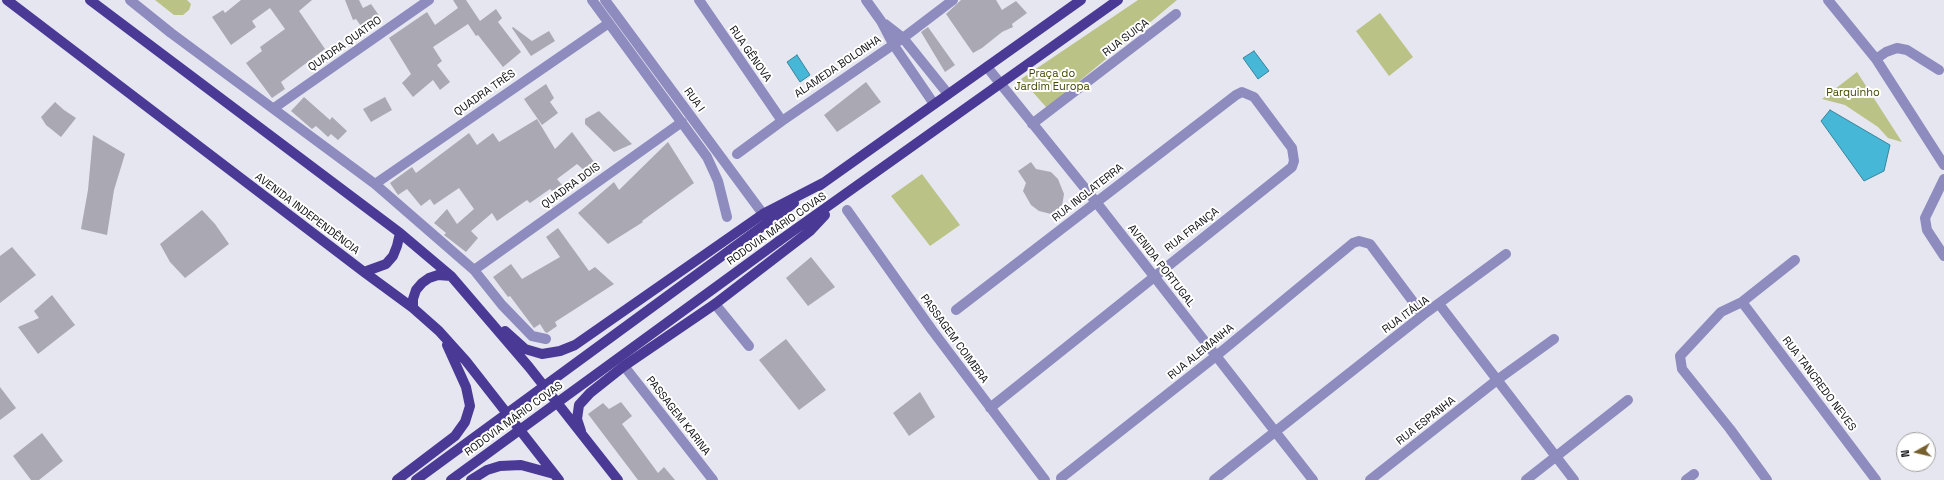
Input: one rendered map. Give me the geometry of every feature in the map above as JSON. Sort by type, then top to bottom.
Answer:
[{"type":"main road","name":"AVENIDA INDEPENDÊNCIA","points":[[7,0],[364,272],[414,308],[439,331],[466,361],[557,477]]},
{"type":"main road","points":[[90,0],[400,233],[451,276],[529,366],[618,480]]},
{"type":"main road","name":"RODOVIA MÁRIO COVAS","points":[[416,480],[765,219],[823,183],[1081,0]]},
{"type":"main road","name":"RODOVIA MÁRIO COVAS","points":[[451,480],[779,241],[1001,85],[1118,0]]},
{"type":"main road","points":[[583,436],[577,419],[579,405],[590,393],[624,366],[715,304],[810,231],[839,200]]},
{"type":"main road","points":[[477,306],[525,349],[542,354],[560,351],[575,345],[765,219]]},
{"type":"main road","points":[[364,272],[386,264],[393,256],[400,233]]},
{"type":"main road","points":[[414,308],[415,294],[422,283],[429,278],[438,275],[451,276]]},
{"type":"main road","points":[[397,480],[455,436],[465,422],[470,406],[466,386],[458,366],[439,331]]},
{"type":"main road","points":[[472,480],[487,470],[500,466],[521,465],[557,477]]},
{"type":"street","points":[[130,0],[171,33],[375,184],[474,270],[502,305],[532,336],[546,339]]},
{"type":"street","name":"QUADRA QUATRO","points":[[274,108],[429,0]]},
{"type":"street","points":[[592,0],[682,122],[714,170],[727,217]]},
{"type":"street","name":"RUA I","points":[[605,0],[765,219]]},
{"type":"street","name":"RUA GÊNOVA","points":[[699,0],[782,121]]},
{"type":"street","points":[[866,0],[882,21],[893,44],[934,104]]},
{"type":"street","name":"ALAMEDA BOLONHA","points":[[737,154],[782,121],[903,38],[953,0]]},
{"type":"street","points":[[1828,0],[1876,59],[1944,165]]},
{"type":"street","name":"RUA SUIÇA","points":[[1032,124],[1176,14]]},
{"type":"street","points":[[882,21],[903,38],[948,94]]},
{"type":"street","name":"QUADRA TRÊS","points":[[375,184],[609,23]]},
{"type":"street","points":[[1876,59],[1897,48],[1907,50],[1939,70]]},
{"type":"street","name":"AVENIDA PORTUGAL","points":[[987,67],[1096,202],[1313,480]]},
{"type":"street","name":"RUA FRANÇA","points":[[990,408],[1292,167],[1294,161],[1292,148],[1254,97],[1242,92],[1236,94]]},
{"type":"street","name":"RUA INGLATERRA","points":[[956,310],[1236,94]]},
{"type":"street","name":"QUADRA DOIS","points":[[474,270],[682,122]]},
{"type":"street","points":[[1944,179],[1925,218],[1927,230],[1944,256]]},
{"type":"street","name":"PASSAGEM COIMBRA","points":[[847,210],[932,330],[1045,480]]},
{"type":"street","name":"RUA ALEMANHA","points":[[1061,478],[1216,356],[1353,243],[1364,241],[1370,244],[1423,315]]},
{"type":"street","points":[[1439,304],[1506,254]]},
{"type":"street","points":[[1767,480],[1730,429],[1682,369],[1679,362],[1683,351],[1721,312],[1742,302],[1795,260]]},
{"type":"street","name":"RUA TANCREDO NEVES","points":[[1742,302],[1876,480]]},
{"type":"street","points":[[715,304],[749,346]]},
{"type":"street","name":"RUA ITÁLIA","points":[[1214,480],[1439,304],[1574,480]]},
{"type":"street","name":"RUA ESPANHA","points":[[1370,480],[1497,380],[1554,339]]},
{"type":"street","name":"PASSAGEM KARINA","points":[[624,366],[713,480]]},
{"type":"street","points":[[1526,480],[1628,400]]},
{"type":"green space","points":[[155,0],[187,0],[191,4],[189,10],[183,15],[174,15]]},
{"type":"green space","name":"Praça do Jardim Europa","points":[[1138,0],[1177,0],[1047,108],[1021,79]]},
{"type":"green space","points":[[1380,13],[1413,57],[1389,76],[1356,31]]},
{"type":"green space","name":"Parquinho","points":[[1857,72],[1902,142],[1888,138],[1878,127],[1845,105],[1822,99]]},
{"type":"green space","points":[[922,174],[960,225],[930,246],[891,196]]},
{"type":"water","points":[[1254,51],[1269,71],[1258,79],[1243,58]]},
{"type":"water","points":[[797,55],[810,75],[800,82],[787,62]]},
{"type":"water","points":[[1830,110],[1890,145],[1884,171],[1864,181],[1821,121]]},
{"type":"building","points":[[241,0],[312,0],[299,11],[325,49],[281,82],[285,89],[272,98],[246,63],[262,51],[260,47],[285,29],[270,8],[252,21],[256,27],[231,45],[212,17],[223,10],[225,13]]},
{"type":"building","points":[[345,0],[359,0],[363,8],[371,4],[380,17],[363,29],[356,19],[353,20]]},
{"type":"building","points":[[453,0],[466,0],[480,21],[496,9],[502,18],[498,22],[521,52],[503,67],[478,35],[476,36],[468,24],[433,47],[442,61],[437,65],[450,82],[440,90],[433,80],[413,97],[402,83],[411,74],[389,38],[427,12],[435,25],[458,8]]},
{"type":"building","points":[[961,0],[996,0],[1002,10],[1016,1],[1027,13],[1012,24],[1013,27],[1002,32],[982,48],[973,53],[946,14]]},
{"type":"building","points":[[513,27],[532,41],[549,31],[555,41],[531,56],[512,28]]},
{"type":"building","points":[[928,27],[955,65],[945,72],[921,32]]},
{"type":"building","points":[[866,82],[881,102],[837,132],[824,115]]},
{"type":"building","points":[[546,84],[554,98],[550,102],[558,113],[542,125],[524,99]]},
{"type":"building","points":[[304,97],[330,120],[332,117],[347,131],[338,140],[331,134],[328,137],[316,126],[312,129],[291,111]]},
{"type":"building","points":[[385,97],[392,110],[371,122],[363,109]]},
{"type":"building","points":[[55,102],[76,118],[61,137],[46,125],[41,117]]},
{"type":"building","points":[[599,111],[632,144],[614,152],[585,124],[585,119]]},
{"type":"building","points":[[537,119],[555,149],[572,132],[597,166],[585,171],[577,164],[557,179],[562,185],[552,191],[550,189],[530,203],[527,200],[497,221],[492,213],[471,231],[478,238],[466,252],[444,235],[446,233],[434,223],[447,209],[457,224],[474,209],[459,188],[434,205],[430,199],[421,206],[407,189],[398,195],[390,183],[412,167],[416,173],[469,133],[477,145],[493,133],[499,142]]},
{"type":"building","points":[[93,135],[125,154],[114,190],[107,235],[81,229],[88,190]]},
{"type":"building","points":[[668,142],[694,183],[642,221],[643,222],[608,244],[578,213],[614,182],[619,190]]},
{"type":"building","points":[[1031,162],[1036,169],[1051,172],[1058,179],[1064,194],[1061,212],[1055,215],[1039,211],[1031,205],[1023,191],[1026,183],[1018,171]]},
{"type":"building","points":[[202,210],[215,224],[229,244],[185,278],[170,262],[160,244]]},
{"type":"building","points":[[558,228],[589,271],[595,267],[614,284],[555,322],[557,326],[547,333],[540,324],[534,328],[510,296],[508,297],[493,277],[511,264],[522,279],[560,257],[546,237]]},
{"type":"building","points":[[12,247],[36,275],[0,303],[0,256]]},
{"type":"building","points":[[811,257],[835,287],[808,306],[786,278]]},
{"type":"building","points":[[52,295],[75,325],[38,354],[18,327],[39,318],[34,311]]},
{"type":"building","points":[[786,339],[826,390],[799,410],[759,360]]},
{"type":"building","points":[[0,387],[16,408],[0,420]]},
{"type":"building","points":[[920,392],[935,417],[909,436],[893,413]]},
{"type":"building","points":[[621,402],[632,416],[622,424],[658,473],[664,467],[675,480],[638,480],[588,414],[603,403],[609,409]]},
{"type":"building","points":[[42,433],[63,461],[39,480],[31,480],[13,456]]}]
